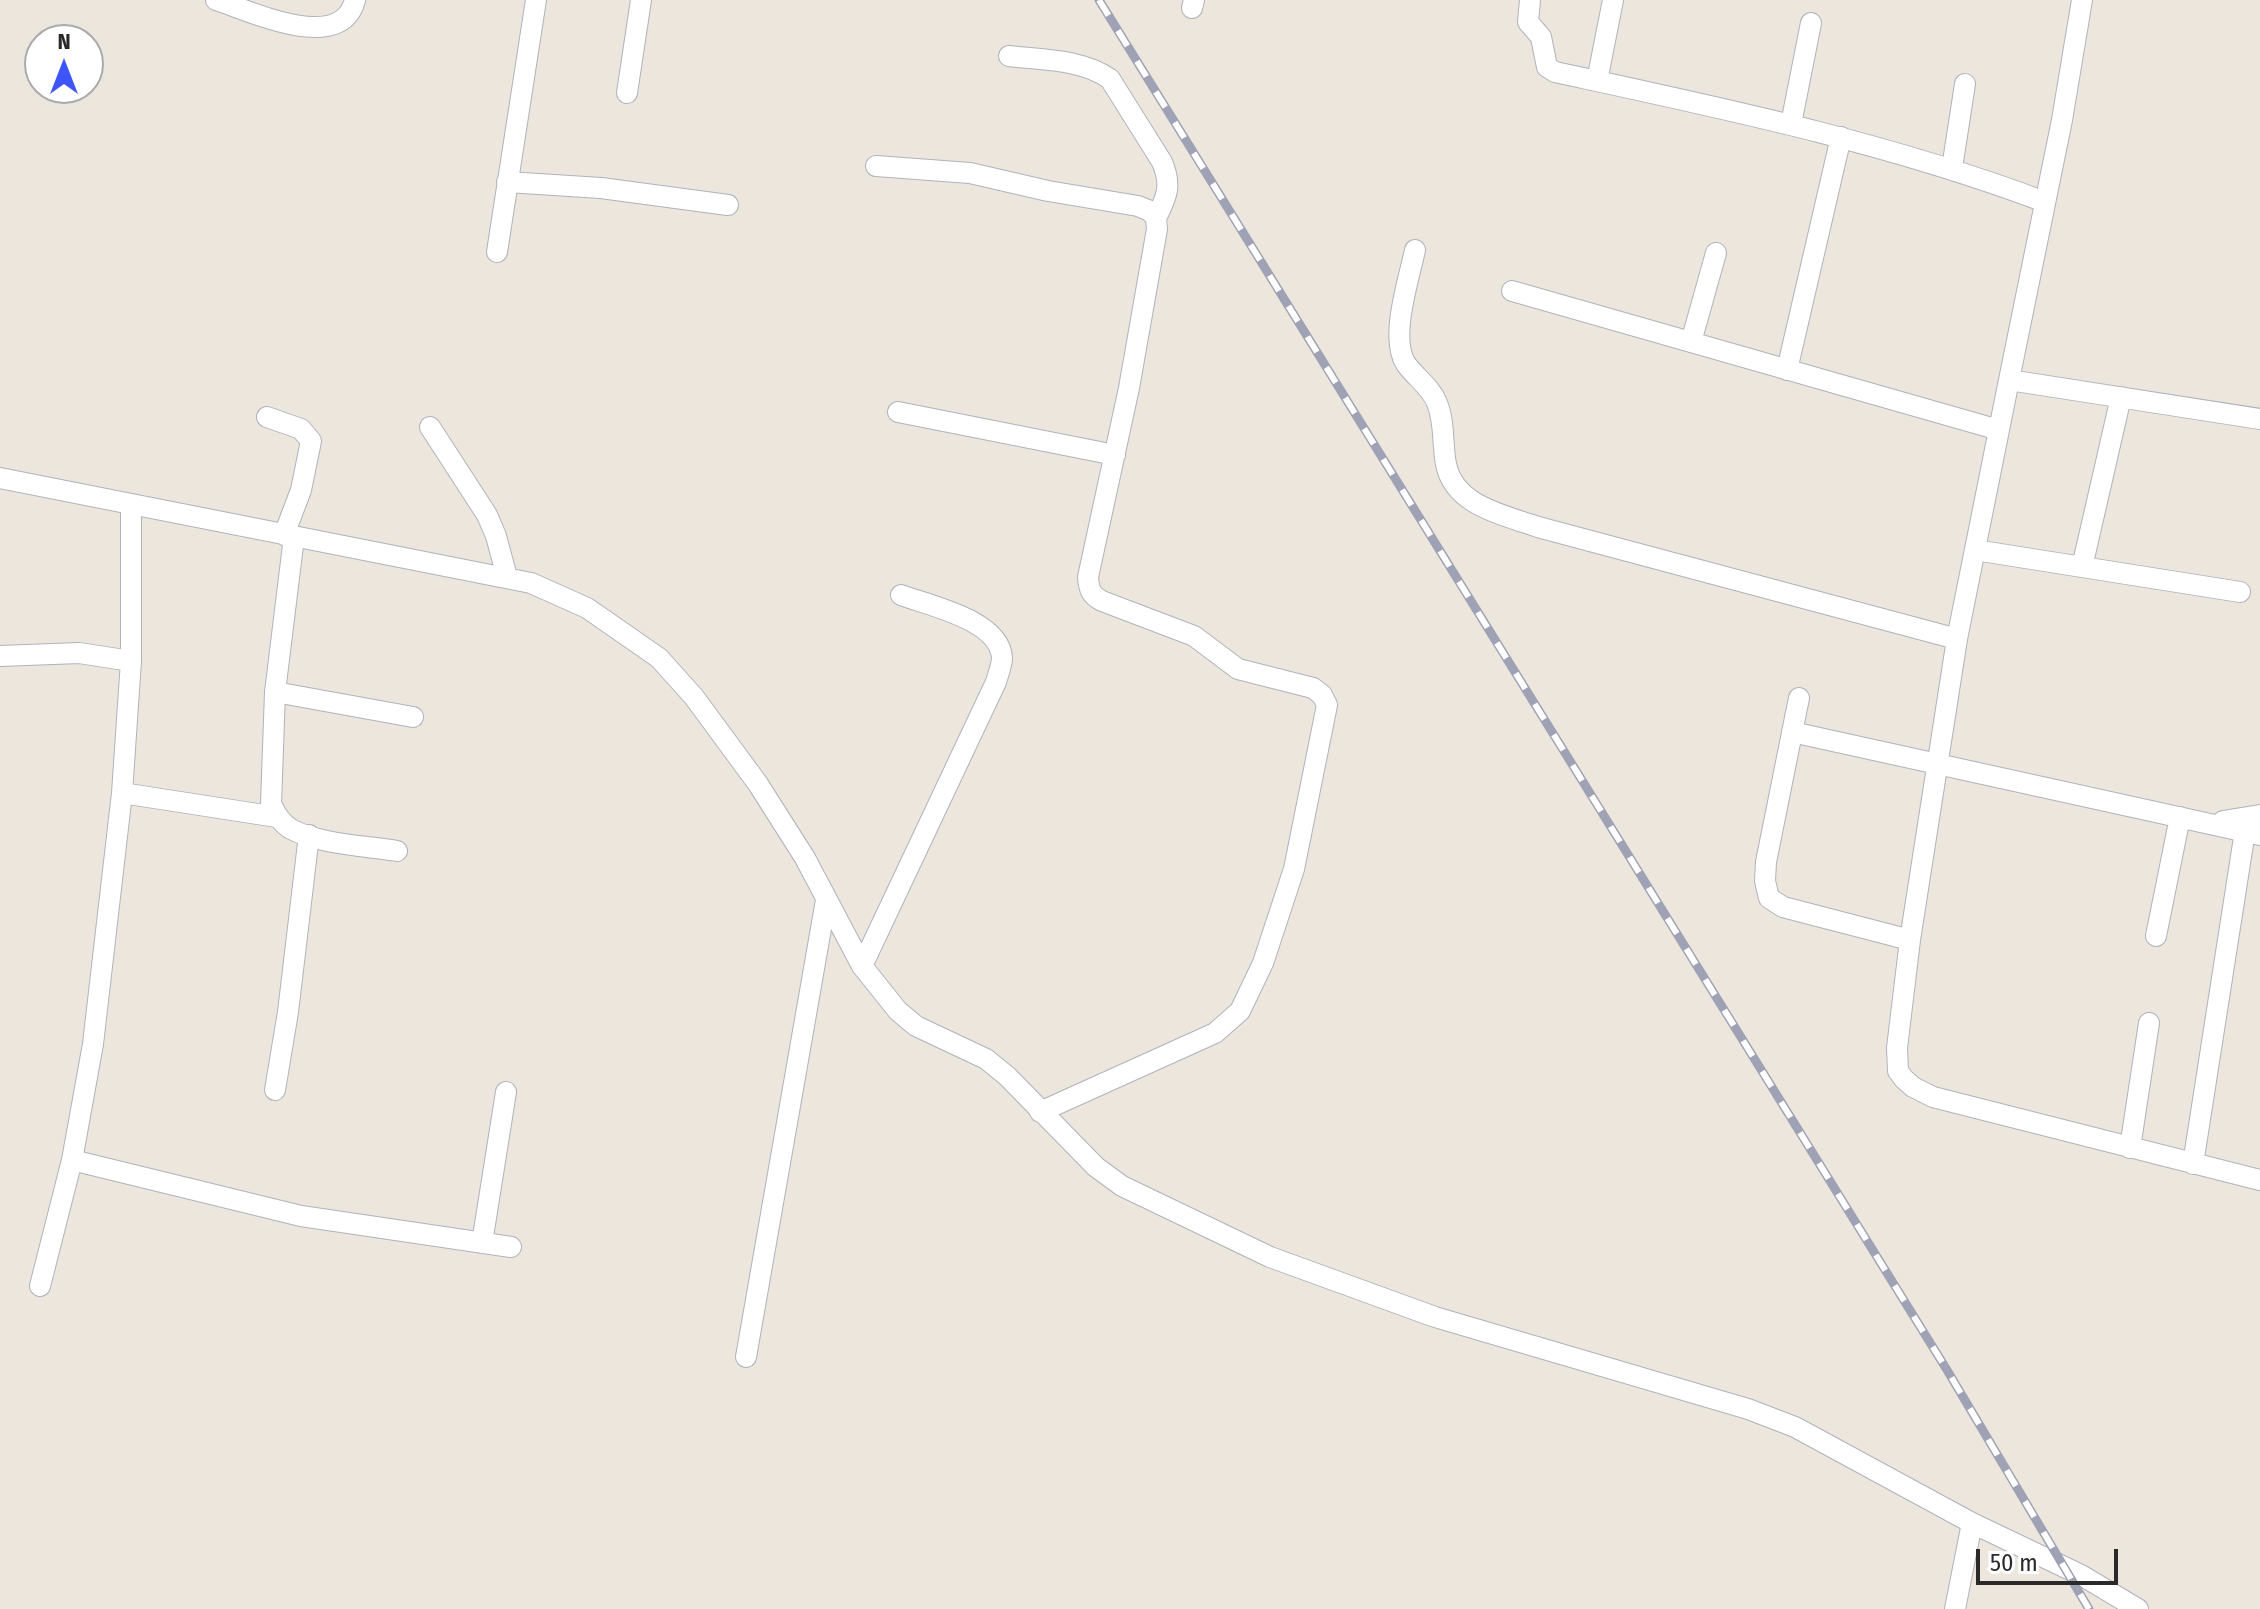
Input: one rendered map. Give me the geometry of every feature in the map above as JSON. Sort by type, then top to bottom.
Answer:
[{"type":"street","points":[[216,0],[314,28],[339,23],[348,16],[355,0]]},
{"type":"street","points":[[497,252],[536,0]]},
{"type":"street","points":[[627,93],[641,0]]},
{"type":"street","points":[[1530,0],[1528,22],[1541,37],[1547,67],[1555,72],[1841,137],[1952,168],[2045,202]]},
{"type":"street","points":[[1597,81],[1613,0]]},
{"type":"street","points":[[2082,0],[2069,81],[1957,639],[1910,940],[1897,1048],[1898,1071],[1913,1087],[1933,1097],[2260,1180]]},
{"type":"street","points":[[1791,124],[1811,23]]},
{"type":"street","points":[[1009,56],[1075,64],[1100,71],[1110,79],[1169,176],[1169,190],[1156,218],[1147,290],[1088,577],[1089,589],[1093,596],[1194,636],[1238,669],[1313,688],[1322,695],[1327,705],[1304,827],[1283,908],[1263,963],[1240,1011],[1215,1033],[1040,1112]]},
{"type":"street","points":[[1952,168],[1965,84]]},
{"type":"street","points":[[1787,370],[1841,137]]},
{"type":"street","points":[[876,166],[970,173],[1048,191],[1138,206],[1150,211],[1156,218]]},
{"type":"street","points":[[507,182],[601,188],[728,205]]},
{"type":"street","points":[[1415,250],[1399,333],[1399,350],[1407,365],[1431,390],[1436,400],[1442,415],[1446,466],[1453,482],[1473,503],[1538,527],[1957,639]]},
{"type":"street","points":[[1691,342],[1716,253]]},
{"type":"street","points":[[1512,291],[1999,430]]},
{"type":"street","points":[[2009,380],[2260,419]]},
{"type":"street","points":[[2082,567],[2121,397]]},
{"type":"street","points":[[898,412],[1115,455]]},
{"type":"street","points":[[267,417],[301,429],[311,441],[289,536],[275,692],[271,804],[277,817],[291,828],[309,835],[397,851]]},
{"type":"street","points":[[430,427],[487,515],[507,577]]},
{"type":"street","points":[[0,478],[507,577],[531,583],[587,608],[659,658],[702,707],[758,784],[805,858],[862,966],[898,1011],[916,1026],[986,1059],[1007,1076],[1096,1167],[1122,1186],[1270,1257],[1435,1317],[1748,1409],[1795,1427],[1972,1523],[2081,1575],[2138,1609]]},
{"type":"street","points":[[40,1286],[72,1160],[93,1044],[122,793],[131,661],[131,504]]},
{"type":"street","points":[[1975,550],[2240,592]]},
{"type":"street","points":[[862,966],[996,682],[1002,657],[995,639],[981,625],[901,595]]},
{"type":"street","points":[[0,656],[79,653],[131,661]]},
{"type":"street","points":[[275,692],[413,717]]},
{"type":"street","points":[[1799,698],[1766,862],[1765,881],[1769,898],[1783,907],[1910,940]]},
{"type":"street","points":[[1792,732],[2252,833],[2193,1164]]},
{"type":"street","points":[[122,793],[277,817]]},
{"type":"street","points":[[2203,822],[2244,820],[2260,815]]},
{"type":"street","points":[[2156,936],[2180,817]]},
{"type":"street","points":[[275,1090],[288,1012],[309,835]]},
{"type":"street","points":[[746,1357],[826,900]]},
{"type":"street","points":[[2130,1148],[2149,1023]]},
{"type":"street","points":[[482,1243],[506,1092]]},
{"type":"street","points":[[72,1160],[301,1216],[511,1247]]},
{"type":"street","points":[[1955,1609],[1972,1523]]},
{"type":"railway","points":[[1099,0],[1947,1370],[2089,1609]]}]
